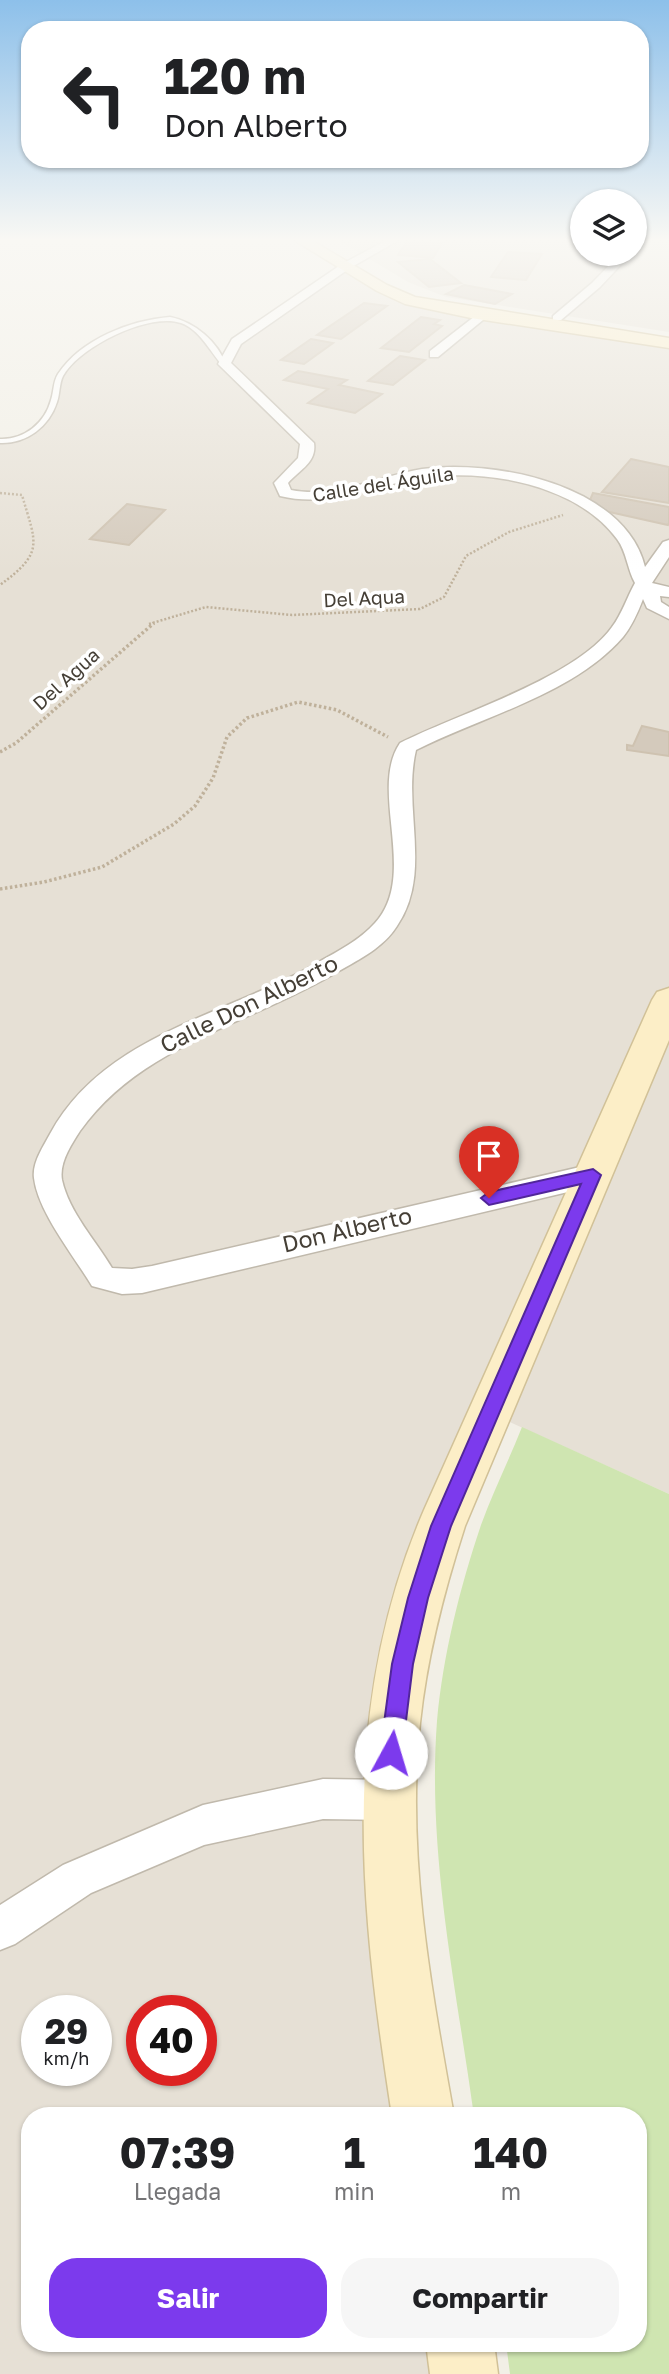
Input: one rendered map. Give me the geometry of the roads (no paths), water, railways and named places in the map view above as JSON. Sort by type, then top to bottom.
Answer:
[{"type":"street","points":[[224,364],[231,351]]},
{"type":"street","points":[[434,354],[438,351]]},
{"type":"street","name":"Calle del Águila","points":[[224,364],[307,443],[307,459],[285,475],[281,483],[285,493],[323,496],[421,474],[467,471],[555,489],[587,507],[625,537],[655,589],[651,596],[653,604],[669,614]]},
{"type":"street","points":[[655,589],[669,544]]},
{"type":"street","name":"Calle Don Alberto","points":[[102,1277],[54,1196],[47,1177],[56,1147],[73,1117],[102,1086],[129,1064],[318,976],[373,938],[388,923],[400,900],[405,855],[401,770],[407,747],[580,664],[616,635],[655,589]]},
{"type":"street","points":[[422,2107],[404,2001],[392,1888],[391,1753],[403,1664],[441,1526],[669,1000]]},
{"type":"street","name":"Don Alberto","points":[[102,1277],[116,1282],[133,1283],[222,1259],[593,1175]]},
{"type":"street","points":[[0,1929],[77,1879],[203,1825],[323,1799],[390,1800]]},
{"type":"street","points":[[461,2352],[464,2374]]},
{"type":"lane","points":[[0,440],[24,438],[43,420],[53,405],[59,377],[87,351]]},
{"type":"lane","points":[[214,351],[224,364]]}]
